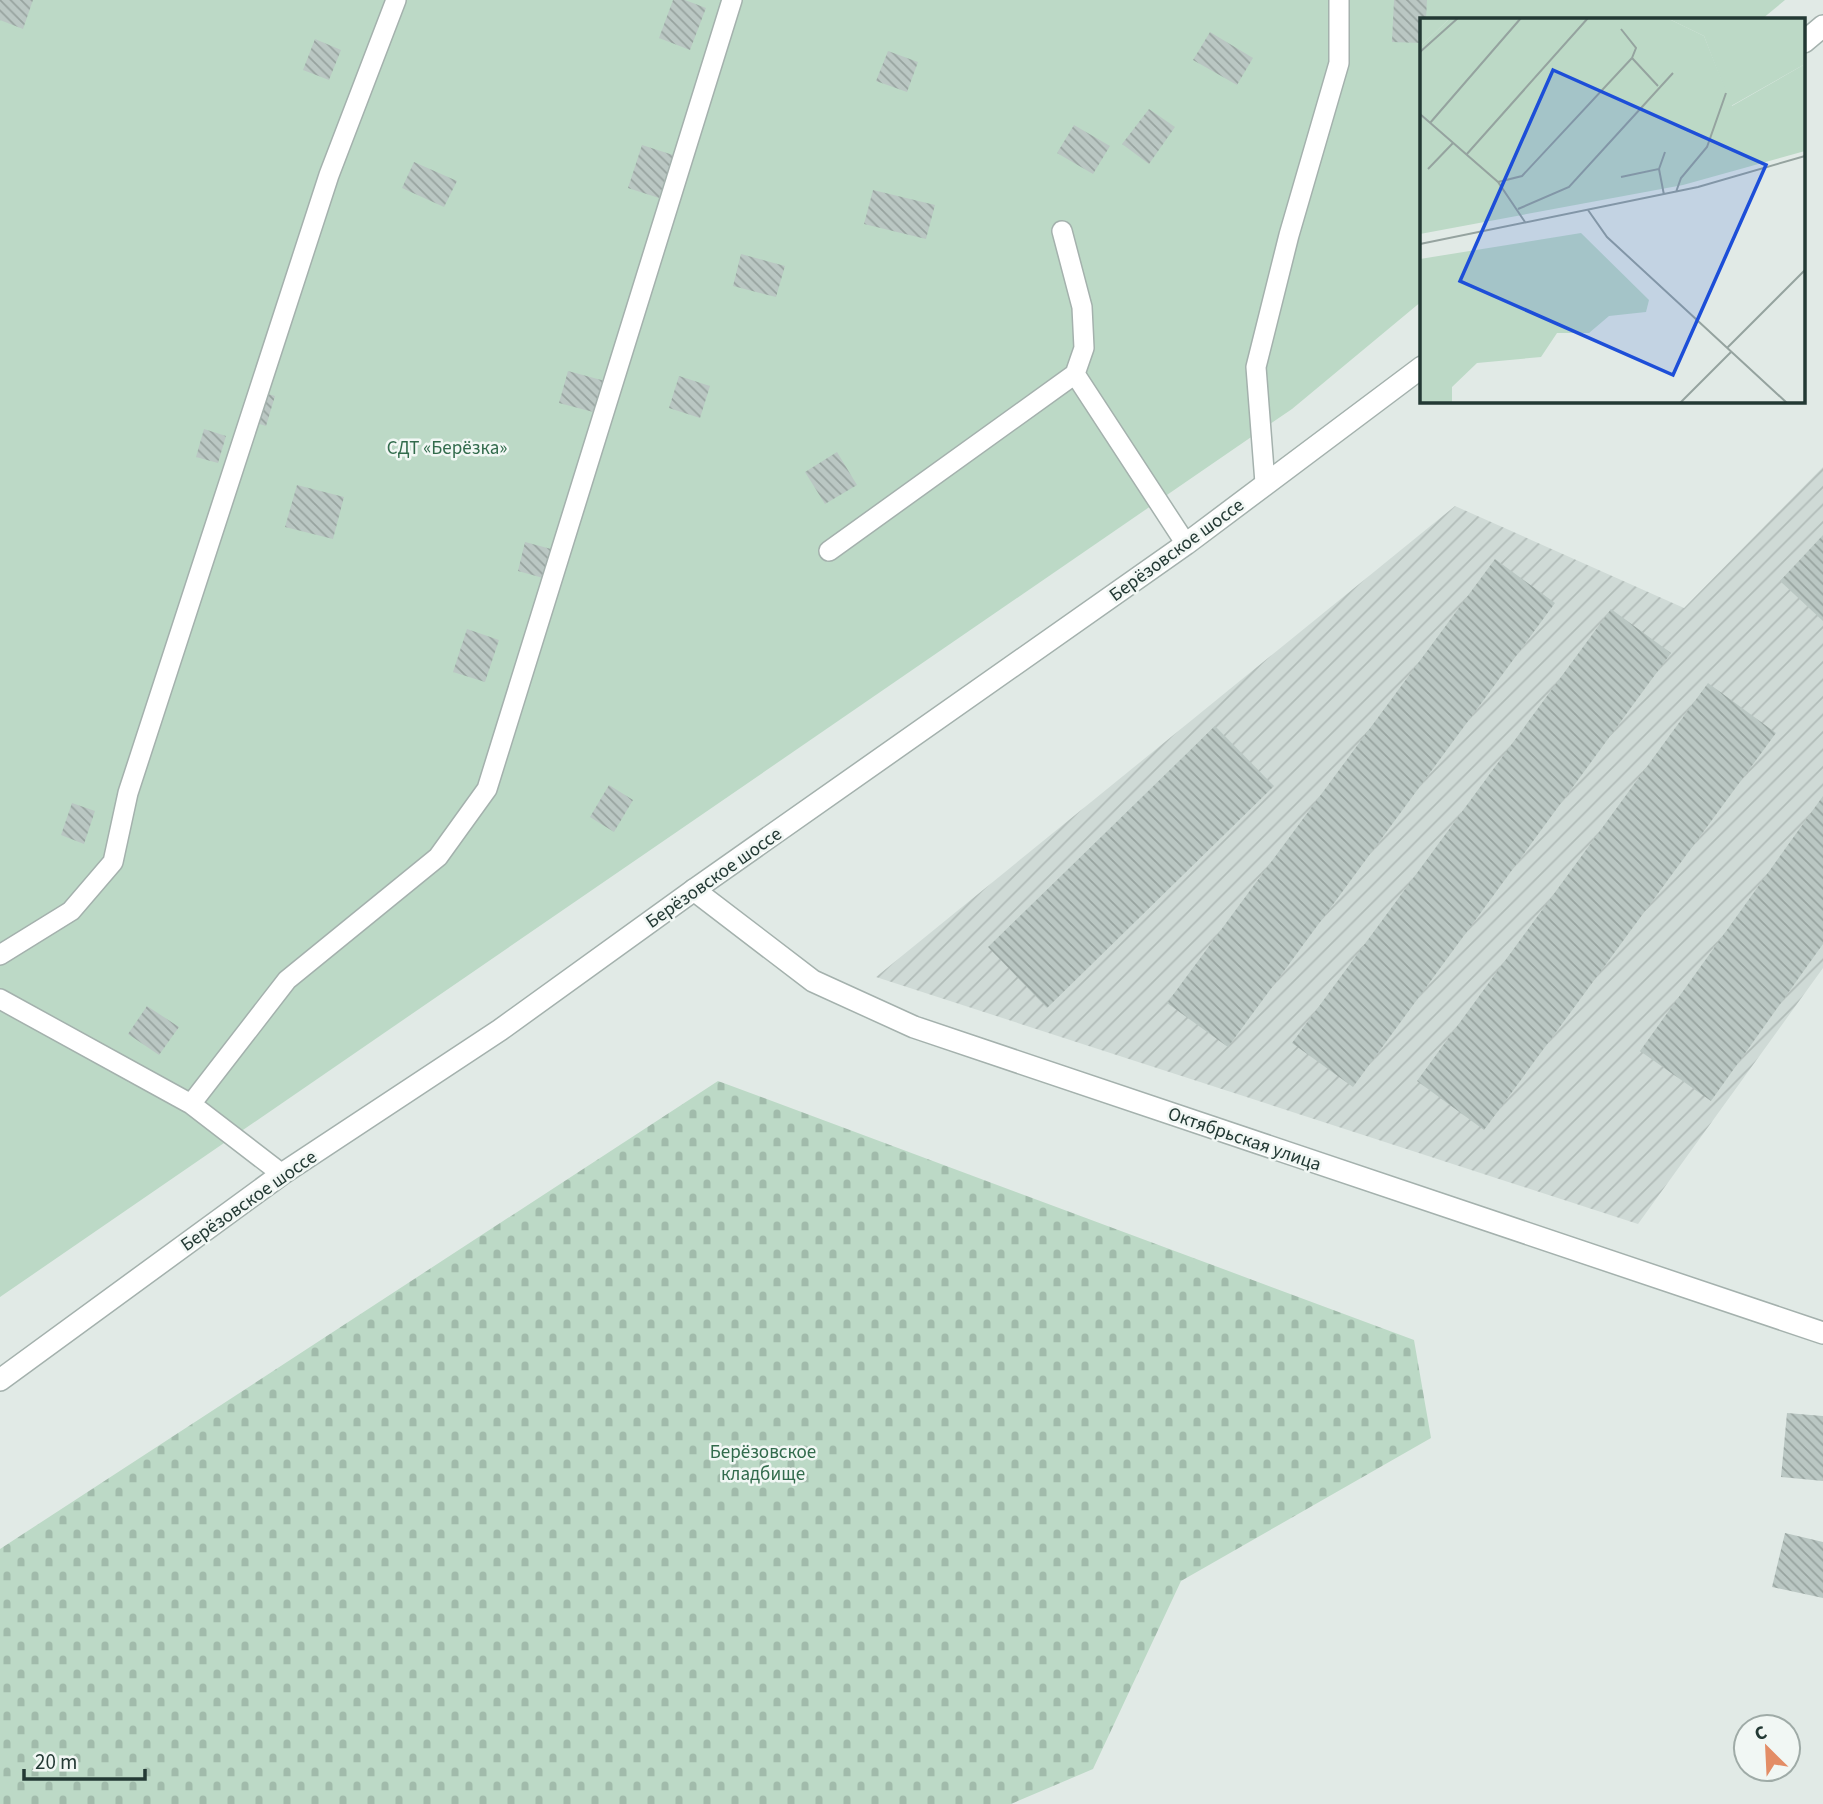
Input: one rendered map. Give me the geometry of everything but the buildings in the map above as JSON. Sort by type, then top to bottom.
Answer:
[{"type":"street","points":[[1806,40],[1823,26]]},
{"type":"street","name":"Берёзовское шоссе","points":[[0,1380],[282,1174],[500,1030],[1186,544],[1420,369]]},
{"type":"street","name":"Октябрьская улица","points":[[694,890],[813,981],[915,1027],[1823,1333]]},
{"type":"lane","points":[[0,955],[71,911],[113,862],[128,793],[325,188],[396,0]]},
{"type":"lane","points":[[191,1104],[287,981],[438,857],[487,789],[732,0]]},
{"type":"lane","points":[[1265,483],[1256,367],[1289,235],[1339,62],[1339,0]]},
{"type":"lane","points":[[829,551],[1074,374],[1084,348],[1082,307],[1062,231]]},
{"type":"lane","points":[[1074,374],[1186,544]]},
{"type":"lane","points":[[0,999],[191,1104],[282,1174]]},
{"type":"shaded area","points":[[1823,467],[1823,968],[1638,1224],[876,977],[1455,506],[1684,608]]},
{"type":"green space","name":"СДТ «Берёзка»","points":[[0,0],[1785,0],[1763,18],[1420,18],[1420,303],[1292,409],[0,1297]]},
{"type":"green space","name":"Берёзовское кладбище","points":[[718,1081],[1414,1340],[1431,1438],[1181,1581],[1093,1769],[1011,1804],[0,1804],[0,1549]]}]
